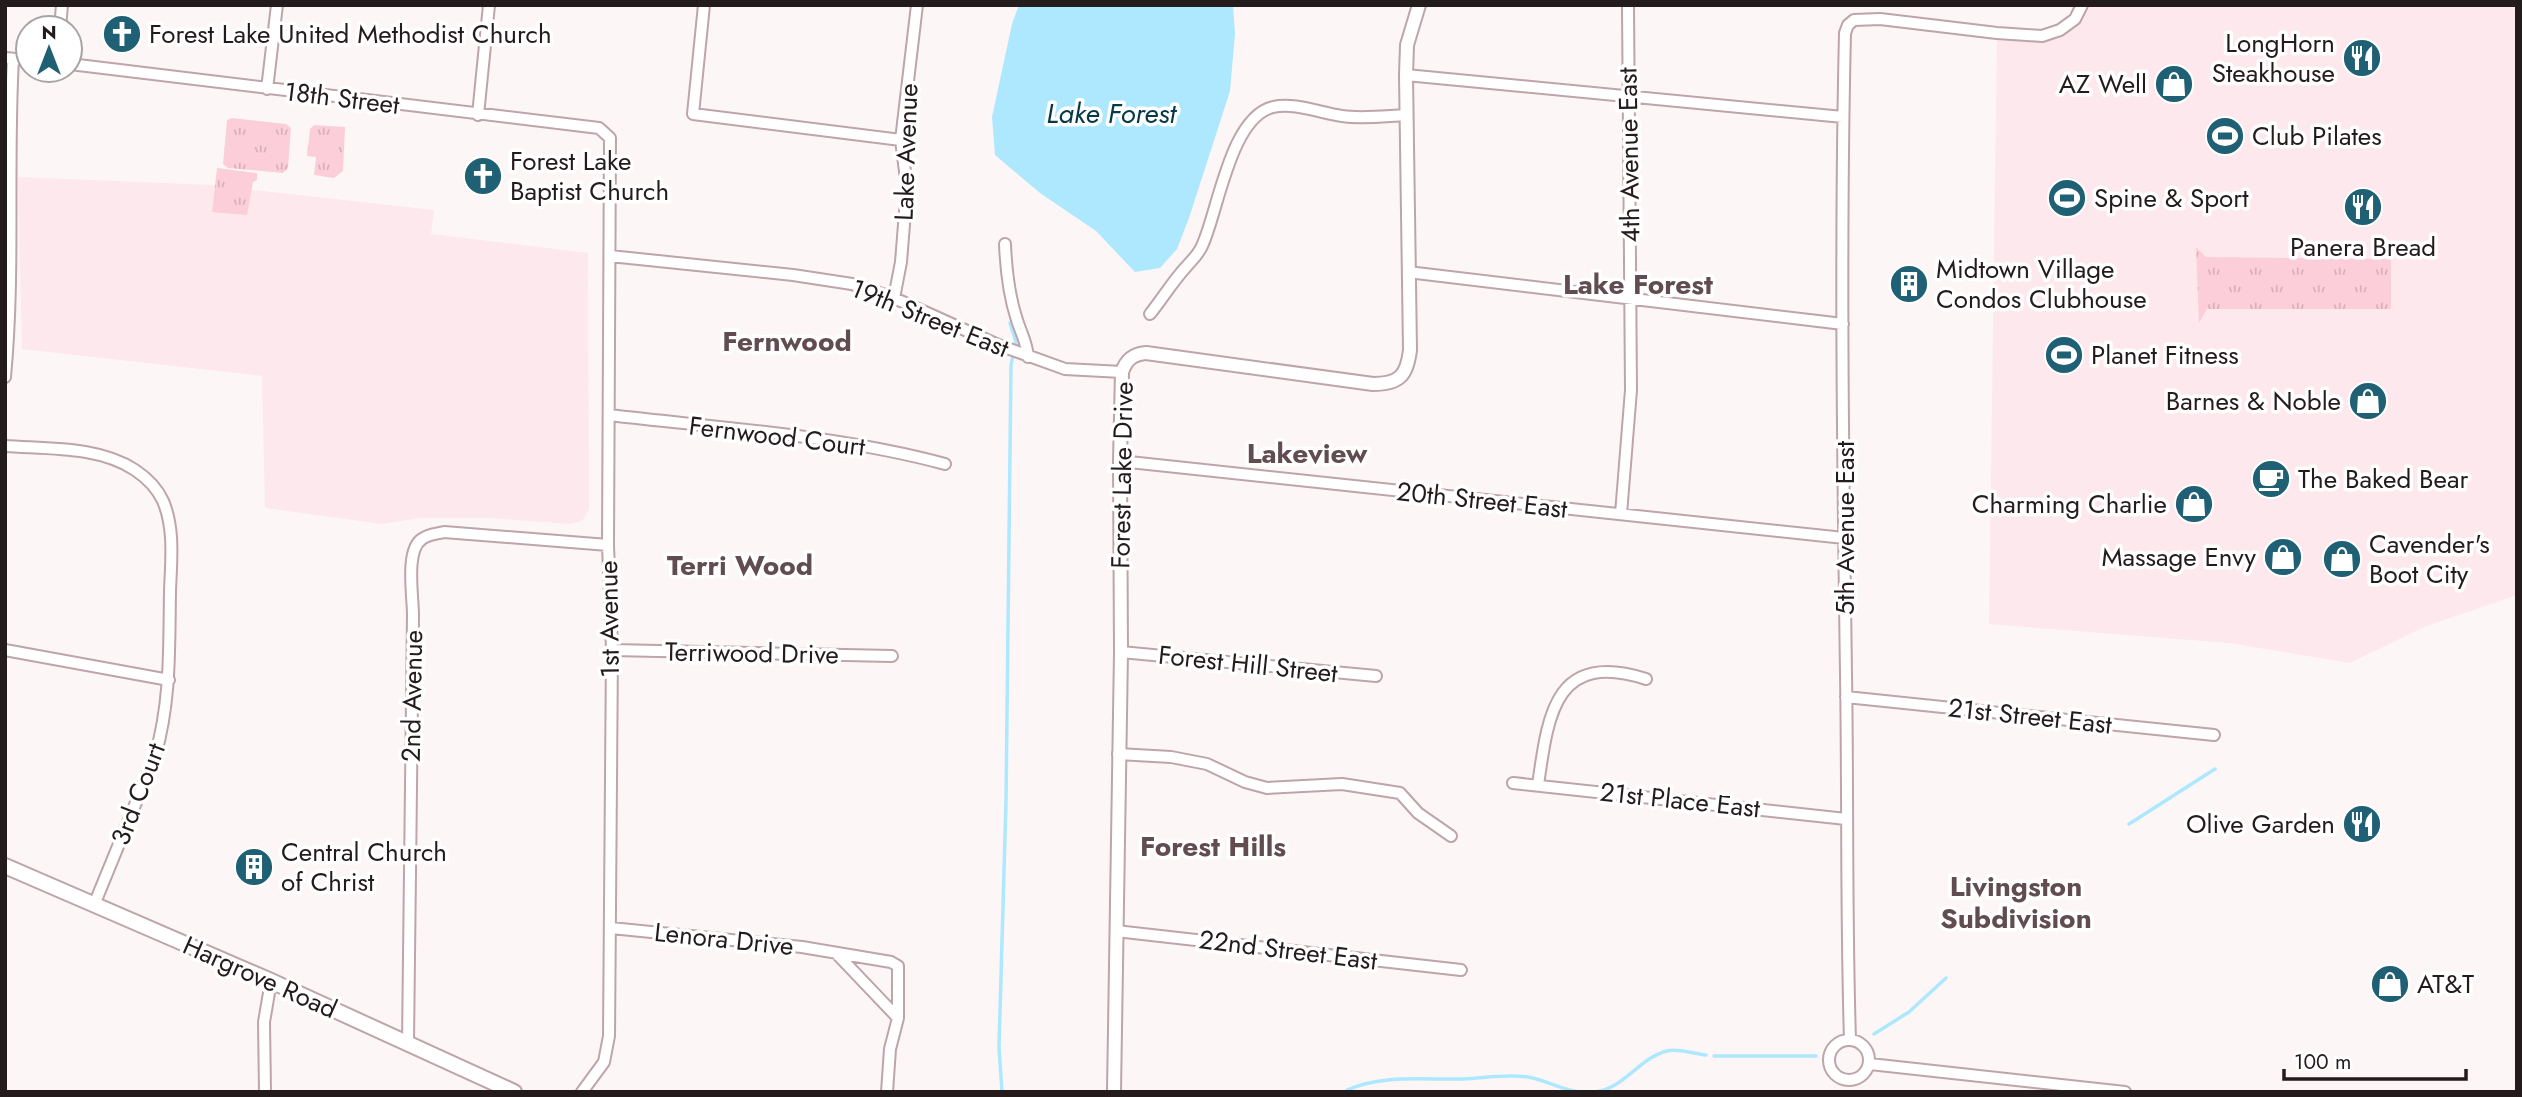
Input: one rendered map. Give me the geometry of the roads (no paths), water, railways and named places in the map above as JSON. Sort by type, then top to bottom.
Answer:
[{"type":"main road","name":"Hargrove Road","points":[[5,866],[271,981],[514,1092]]},
{"type":"street","points":[[267,89],[277,5]]},
{"type":"street","points":[[478,115],[489,5]]},
{"type":"street","points":[[704,5],[692,114],[901,140]]},
{"type":"street","name":"Lake Avenue","points":[[894,298],[901,262],[907,187],[901,140],[917,5]]},
{"type":"street","name":"Forest Lake Drive","points":[[1114,1092],[1121,652],[1122,372],[1125,363],[1132,357],[1146,353],[1386,384],[1399,379],[1408,367],[1410,350],[1407,45],[1419,5]]},
{"type":"street","name":"4th Avenue East","points":[[1621,514],[1631,390],[1628,5]]},
{"type":"street","name":"5th Avenue East","points":[[1850,1039],[1844,538],[1845,33],[1854,20],[1880,19],[2042,36],[2060,30],[2075,19],[2082,5]]},
{"type":"street","points":[[5,377],[10,323],[9,58]]},
{"type":"street","name":"18th Street","points":[[84,66],[599,128],[610,138]]},
{"type":"street","points":[[1406,75],[1843,117]]},
{"type":"street","points":[[1150,314],[1195,259],[1202,246],[1228,163],[1248,124],[1259,114],[1272,107],[1286,107],[1344,116],[1406,115]]},
{"type":"street","name":"1st Avenue","points":[[582,1092],[604,1062],[609,1048],[612,650],[608,545],[610,138]]},
{"type":"street","points":[[1005,244],[1010,292],[1016,320],[1027,344],[1028,357]]},
{"type":"street","name":"19th Street East","points":[[610,256],[836,281],[894,298],[996,344],[1065,369],[1122,372]]},
{"type":"street","points":[[1408,272],[1843,324]]},
{"type":"street","name":"Fernwood Court","points":[[609,415],[861,445],[944,464]]},
{"type":"street","name":"3rd Court","points":[[5,446],[94,454],[109,458],[136,470],[157,490],[168,517],[171,538],[169,680],[162,732],[155,756],[94,905]]},
{"type":"street","name":"20th Street East","points":[[1120,461],[1844,538]]},
{"type":"street","name":"2nd Avenue","points":[[408,1044],[412,556],[415,547],[429,535],[444,532],[608,545]]},
{"type":"street","points":[[5,650],[169,680]]},
{"type":"street","name":"Terriwood Drive","points":[[612,650],[892,656]]},
{"type":"street","name":"Forest Hill Street","points":[[1121,652],[1376,676]]},
{"type":"street","points":[[1538,785],[1546,730],[1555,702],[1576,680],[1589,673],[1604,671],[1623,671],[1646,679]]},
{"type":"street","name":"21st Street East","points":[[1846,697],[2214,735]]},
{"type":"street","points":[[1118,754],[1171,757],[1207,764],[1245,782],[1267,788],[1342,784],[1399,793],[1418,813],[1451,836]]},
{"type":"street","name":"21st Place East","points":[[1513,783],[1846,819]]},
{"type":"street","name":"Lenora Drive","points":[[611,928],[802,947],[891,962],[898,966],[898,1018],[890,1049],[887,1092]]},
{"type":"street","name":"22nd Street East","points":[[1116,931],[1461,970]]},
{"type":"street","points":[[837,954],[898,1018]]},
{"type":"street","points":[[265,1092],[264,1022],[271,981]]},
{"type":"street","points":[[1850,1039],[1863,1044],[1868,1050],[1870,1064],[1863,1076],[1850,1086],[1835,1075],[1829,1061],[1833,1047],[1850,1039]]},
{"type":"street","points":[[1870,1064],[2125,1092]]},
{"type":"water","name":"Lake Forest","points":[[1019,5],[1233,5],[1235,34],[1230,91],[1177,249],[1160,268],[1135,272],[1096,231],[1040,193],[995,155],[992,117],[1012,24]]},
{"type":"waterway","points":[[1002,1092],[999,1047],[1006,801],[1011,365],[1016,342],[1010,323]]},
{"type":"waterway","points":[[2129,824],[2215,769]]},
{"type":"waterway","points":[[1874,1034],[1909,1012],[1946,978]]},
{"type":"waterway","points":[[1595,1092],[1615,1085],[1648,1060],[1667,1051],[1706,1055]]},
{"type":"waterway","points":[[1714,1056],[1816,1056]]},
{"type":"waterway","points":[[1347,1090],[1390,1080],[1512,1076],[1535,1078],[1580,1092]]},
{"type":"place","name":"Forest Lake United Methodist Church","points":[[122,34]]},
{"type":"place","name":"LongHorn Steakhouse","points":[[2362,58]]},
{"type":"place","name":"AZ Well","points":[[2174,84]]},
{"type":"place","name":"Club Pilates","points":[[2225,136]]},
{"type":"place","name":"Forest Lake Baptist Church","points":[[483,176]]},
{"type":"place","name":"Spine & Sport","points":[[2067,198]]},
{"type":"place","name":"Panera Bread","points":[[2363,207]]},
{"type":"place","name":"Midtown Village Condos Clubhouse","points":[[1909,284]]},
{"type":"place","name":"Planet Fitness","points":[[2064,355]]},
{"type":"place","name":"Barnes & Noble","points":[[2368,401]]},
{"type":"place","name":"The Baked Bear","points":[[2271,479]]},
{"type":"place","name":"Charming Charlie","points":[[2194,504]]},
{"type":"place","name":"Massage Envy","points":[[2283,557]]},
{"type":"place","name":"Cavender's Boot City","points":[[2342,559]]},
{"type":"place","name":"Olive Garden","points":[[2362,824]]},
{"type":"place","name":"Central Church of Christ","points":[[254,867]]},
{"type":"place","name":"AT&T","points":[[2390,984]]},
{"type":"district","name":"Lake Forest","points":[[1638,284]]},
{"type":"district","name":"Fernwood","points":[[787,341]]},
{"type":"district","name":"Lakeview","points":[[1307,453]]},
{"type":"district","name":"Terri Wood","points":[[740,565]]},
{"type":"district","name":"Forest Hills","points":[[1213,846]]},
{"type":"district","name":"Livingston Subdivision","points":[[2016,902]]}]
